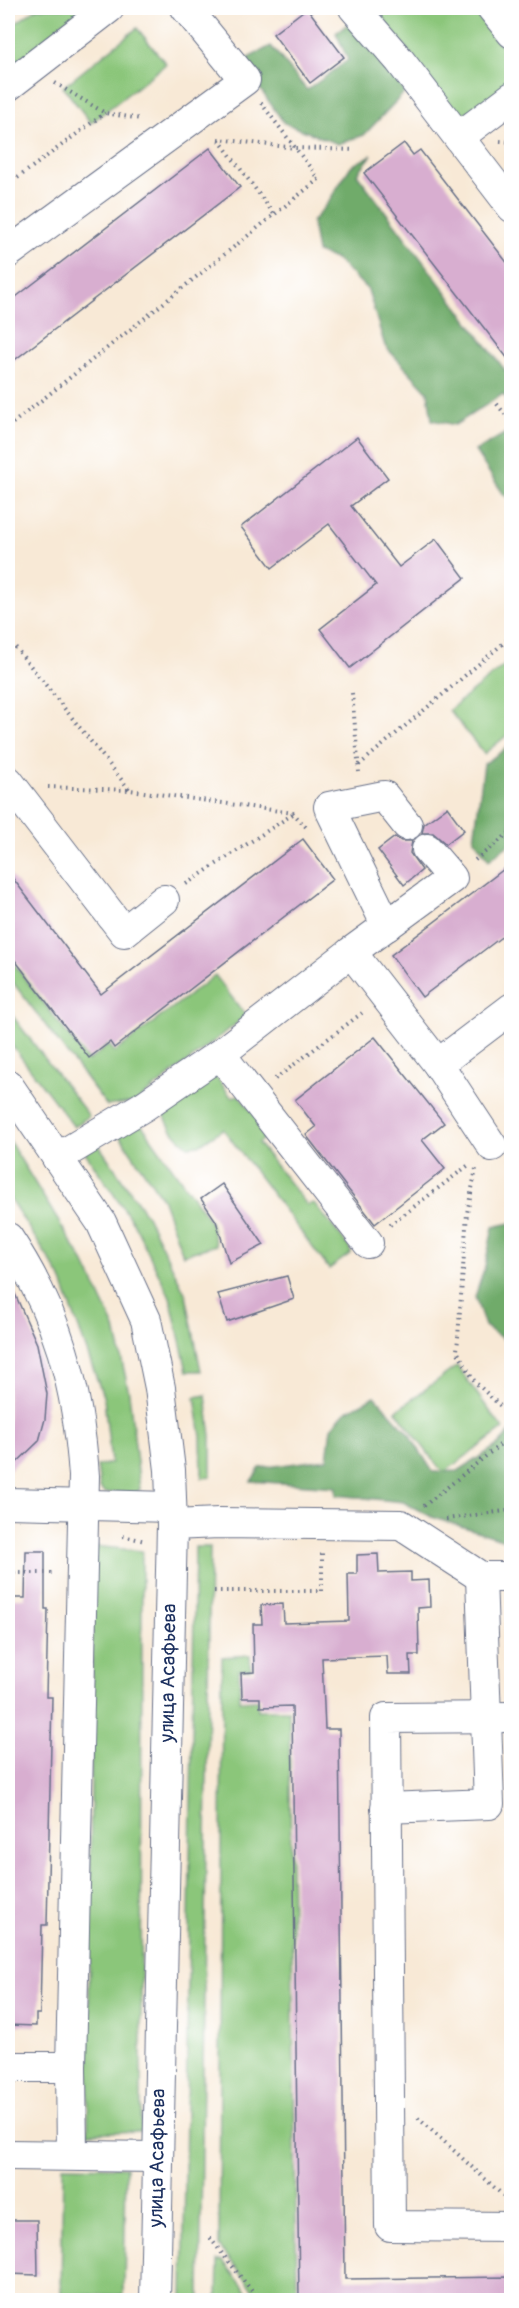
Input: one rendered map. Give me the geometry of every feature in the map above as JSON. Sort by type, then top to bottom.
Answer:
[{"type":"street","points":[[8,86],[109,8]]},
{"type":"street","points":[[8,254],[245,80],[186,8]]},
{"type":"street","points":[[354,8],[400,61],[512,207]]},
{"type":"street","points":[[492,8],[512,33]]},
{"type":"street","points":[[459,138],[512,97]]},
{"type":"street","points":[[9,783],[124,932],[164,900]]},
{"type":"street","points":[[387,926],[329,807],[384,796],[407,825]]},
{"type":"street","points":[[57,1158],[144,1106],[220,1054],[351,952],[452,878],[427,849]]},
{"type":"street","points":[[351,952],[438,1064],[485,1151]]},
{"type":"street","points":[[438,1064],[512,1008]]},
{"type":"street","points":[[220,1054],[369,1243]]},
{"type":"street","name":"улица Асафьева","points":[[8,1085],[101,1222],[146,1320],[160,1388],[170,1470],[171,1516],[156,2157],[155,2301]]},
{"type":"street","points":[[8,1238],[28,1268],[53,1321],[72,1382],[81,1428],[84,1506],[71,2067],[72,2156]]},
{"type":"street","points":[[8,1503],[84,1506],[219,1523],[401,1525],[481,1577],[512,1577]]},
{"type":"street","points":[[386,1808],[489,1804],[499,1717],[481,1577]]},
{"type":"street","points":[[499,1717],[386,1718],[390,2226],[512,2227]]},
{"type":"street","points":[[8,2067],[71,2067]]},
{"type":"street","points":[[8,2155],[156,2157]]},
{"type":"path","points":[[33,67],[105,113],[190,120],[218,139],[274,214]]},
{"type":"path","points":[[8,427],[319,179],[245,80]]},
{"type":"path","points":[[8,185],[105,113]]},
{"type":"path","points":[[218,139],[296,148],[355,150]]},
{"type":"path","points":[[497,404],[512,423]]},
{"type":"path","points":[[359,765],[512,636]]},
{"type":"path","points":[[8,638],[130,790]]},
{"type":"path","points":[[352,693],[358,754]]},
{"type":"path","points":[[9,783],[130,790],[293,813],[164,900]]},
{"type":"path","points":[[452,878],[510,832],[512,826]]},
{"type":"path","points":[[253,1096],[385,996]]},
{"type":"path","points":[[369,1243],[485,1151]]},
{"type":"path","points":[[485,1151],[467,1213],[457,1351],[475,1382],[512,1417]]},
{"type":"path","points":[[401,1525],[512,1435]]},
{"type":"path","points":[[445,1519],[512,1510]]},
{"type":"path","points":[[214,1592],[322,1591],[322,1525]]},
{"type":"path","points":[[8,1573],[81,1574]]},
{"type":"path","points":[[389,2091],[512,2204]]},
{"type":"path","points":[[210,2238],[259,2301]]},
{"type":"green space","points":[[37,8],[82,8],[87,14],[8,71],[8,29]]},
{"type":"green space","points":[[374,8],[474,8],[511,58],[511,86],[460,117]]},
{"type":"green space","points":[[348,24],[364,32],[405,92],[364,135],[338,144],[284,123],[255,82],[246,59],[271,46],[307,90],[348,60],[336,33]]},
{"type":"green space","points":[[137,28],[166,64],[91,123],[63,87]]},
{"type":"green space","points":[[372,155],[357,174],[511,378],[511,404],[503,394],[455,425],[432,420],[428,392],[385,346],[368,290],[337,260],[317,252],[312,222],[327,204],[351,166]]},
{"type":"green space","points":[[511,430],[511,499],[504,495],[475,451]]},
{"type":"green space","points":[[511,660],[511,732],[484,754],[449,710]]},
{"type":"green space","points":[[511,745],[511,843],[489,860],[474,839],[484,764]]},
{"type":"green space","points":[[8,956],[88,1061],[109,1045],[115,1052],[215,975],[246,1016],[136,1102],[107,1106],[8,976]]},
{"type":"green space","points":[[8,1010],[89,1116],[74,1127],[8,1040]]},
{"type":"green space","points":[[212,1071],[231,1097],[239,1095],[269,1134],[258,1143],[307,1205],[314,1203],[349,1247],[351,1253],[329,1269],[223,1129],[199,1145],[188,1146],[171,1129],[163,1106]]},
{"type":"green space","points":[[137,1118],[210,1221],[216,1245],[183,1255],[162,1198],[117,1132]]},
{"type":"green space","points":[[8,1139],[86,1266],[115,1328],[129,1393],[140,1489],[136,1493],[104,1493],[100,1488],[97,1466],[111,1463],[104,1399],[60,1276],[8,1196]]},
{"type":"green space","points":[[96,1141],[147,1216],[186,1295],[201,1371],[187,1371],[170,1297],[134,1224],[84,1151]]},
{"type":"green space","points":[[512,1223],[511,1351],[507,1342],[485,1326],[475,1297],[485,1266],[493,1227]]},
{"type":"green space","points":[[457,1366],[503,1429],[443,1473],[396,1411]]},
{"type":"green space","points":[[206,1395],[211,1436],[211,1477],[202,1478],[201,1437],[195,1397]]},
{"type":"green space","points":[[375,1396],[409,1434],[433,1472],[458,1471],[498,1445],[511,1431],[511,1542],[432,1517],[403,1502],[336,1495],[336,1487],[251,1481],[260,1468],[327,1459],[331,1428],[345,1412]]},
{"type":"green space","points":[[93,1546],[142,1551],[141,2131],[88,2133]]},
{"type":"green space","points":[[195,1547],[210,1547],[200,2300],[183,2300]]},
{"type":"green space","points":[[250,1655],[251,1669],[239,1670],[240,1701],[257,1700],[258,1710],[289,1710],[297,2300],[262,2300],[219,2246],[222,1657]]},
{"type":"green space","points":[[63,2166],[126,2167],[124,2295],[61,2295]]},
{"type":"green space","points":[[218,2261],[223,2261],[254,2300],[217,2300]]},
{"type":"building","points":[[307,8],[344,57],[310,83],[273,34]]},
{"type":"building","points":[[404,143],[413,155],[420,150],[512,269],[512,364],[364,173]]},
{"type":"building","points":[[210,148],[240,187],[8,365],[8,303]]},
{"type":"building","points":[[357,437],[388,478],[351,506],[399,567],[436,539],[465,578],[350,668],[320,629],[376,585],[329,524],[272,568],[241,527]]},
{"type":"building","points":[[447,807],[464,830],[446,844],[433,833],[422,833],[424,824]]},
{"type":"building","points":[[395,837],[401,841],[412,841],[410,853],[422,870],[404,885],[378,850]]},
{"type":"building","points":[[303,839],[333,879],[114,1048],[110,1042],[89,1058],[8,951],[8,872],[101,994]]},
{"type":"building","points":[[512,863],[512,929],[422,997],[391,955]]},
{"type":"building","points":[[375,1037],[444,1123],[422,1140],[445,1169],[375,1224],[306,1135],[316,1127],[295,1100]]},
{"type":"building","points":[[222,1184],[264,1245],[229,1263],[216,1221],[201,1199]]},
{"type":"building","points":[[287,1276],[294,1299],[227,1322],[218,1294]]},
{"type":"building","points":[[8,1278],[37,1344],[47,1394],[45,1419],[39,1441],[8,1471]]},
{"type":"building","points":[[26,1551],[45,1551],[45,1609],[48,1609],[46,1697],[52,1697],[47,1925],[42,1925],[40,2014],[36,2014],[36,2026],[8,2025],[8,1598],[25,1598]]},
{"type":"building","points":[[378,1554],[379,1573],[411,1572],[411,1581],[429,1580],[430,1607],[418,1608],[419,1655],[410,1655],[411,1674],[388,1674],[387,1656],[322,1658],[325,1729],[339,1729],[345,2279],[512,2277],[512,2301],[299,2301],[292,1706],[260,1707],[260,1698],[242,1698],[241,1673],[254,1672],[253,1624],[262,1624],[261,1605],[283,1604],[284,1623],[349,1621],[348,1574],[357,1574],[357,1555]]},
{"type":"building","points":[[8,2220],[37,2220],[38,2275],[8,2274]]}]
